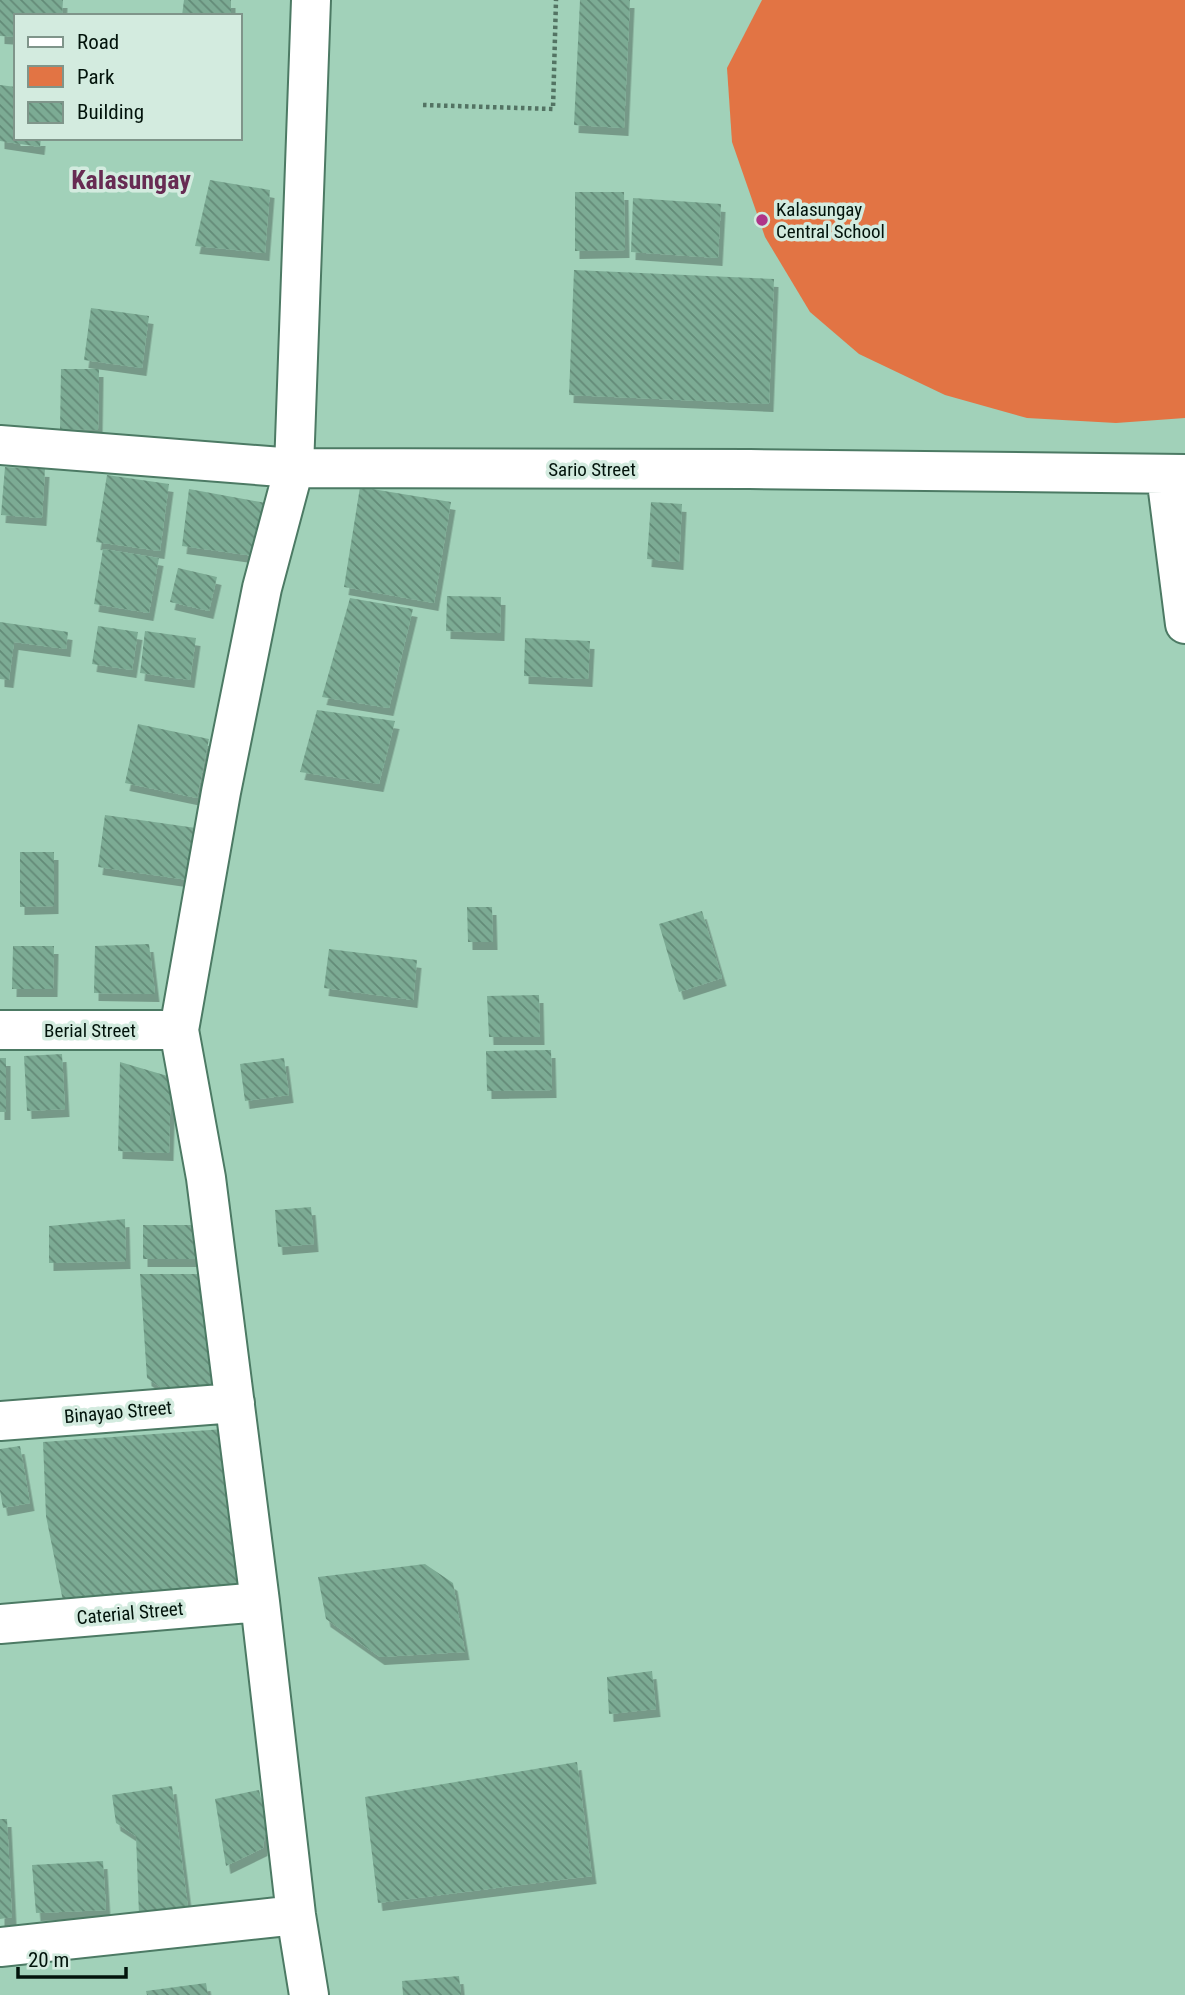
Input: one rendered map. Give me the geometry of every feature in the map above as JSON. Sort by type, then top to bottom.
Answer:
[{"type":"street","points":[[309,1995],[296,1915],[260,1602],[206,1178],[179,1030],[221,792],[259,600],[294,468],[311,0]]},
{"type":"street","name":"Sario Street","points":[[0,445],[294,468],[750,469],[1176,475]]},
{"type":"street","points":[[1176,475],[1185,624]]},
{"type":"street","name":"Berial Street","points":[[0,1030],[179,1030]]},
{"type":"street","name":"Binayao Street","points":[[0,1421],[235,1403]]},
{"type":"street","name":"Caterial Street","points":[[0,1624],[260,1602]]},
{"type":"street","points":[[0,1948],[296,1915]]},
{"type":"path","points":[[423,105],[554,109],[556,0]]},
{"type":"green space","points":[[762,0],[1185,0],[1185,418],[1116,423],[1027,418],[945,395],[859,354],[810,312],[765,237],[732,142],[727,68]]},
{"type":"building","points":[[0,0],[63,0],[62,14],[14,14],[14,37],[0,36]]},
{"type":"building","points":[[184,0],[231,0],[231,14],[182,14]]},
{"type":"building","points":[[580,0],[630,0],[624,128],[574,125]]},
{"type":"building","points":[[0,85],[14,87],[14,140],[41,140],[40,147],[0,141]]},
{"type":"building","points":[[210,180],[270,190],[265,253],[195,246]]},
{"type":"building","points":[[575,192],[624,192],[625,250],[575,251]]},
{"type":"building","points":[[633,198],[721,204],[718,258],[631,252]]},
{"type":"building","points":[[574,270],[774,279],[769,404],[569,395]]},
{"type":"building","points":[[91,308],[149,316],[142,368],[84,360]]},
{"type":"building","points":[[61,369],[99,369],[98,430],[60,429]]},
{"type":"building","points":[[5,467],[45,469],[42,518],[1,515]]},
{"type":"building","points":[[107,475],[169,484],[160,551],[96,542]]},
{"type":"building","points":[[360,487],[451,502],[434,603],[344,587]]},
{"type":"building","points":[[189,489],[266,503],[254,556],[182,546]]},
{"type":"building","points":[[651,502],[682,504],[679,562],[647,559]]},
{"type":"building","points":[[103,549],[159,558],[149,613],[94,604]]},
{"type":"building","points":[[178,568],[217,577],[209,611],[170,602]]},
{"type":"building","points":[[447,596],[501,597],[500,633],[446,631]]},
{"type":"building","points":[[350,598],[413,609],[389,708],[322,697]]},
{"type":"building","points":[[0,622],[68,632],[66,649],[14,642],[9,680],[0,679]]},
{"type":"building","points":[[98,626],[138,632],[132,670],[92,664]]},
{"type":"building","points":[[145,631],[196,638],[190,680],[140,673]]},
{"type":"building","points":[[525,638],[590,641],[588,679],[524,676]]},
{"type":"building","points":[[317,710],[395,721],[379,784],[300,772]]},
{"type":"building","points":[[138,724],[209,739],[197,798],[125,783]]},
{"type":"building","points":[[105,815],[196,828],[188,880],[98,867]]},
{"type":"building","points":[[20,852],[54,852],[54,906],[20,907]]},
{"type":"building","points":[[467,907],[492,907],[493,942],[468,942]]},
{"type":"building","points":[[702,911],[722,978],[679,992],[659,924]]},
{"type":"building","points":[[149,944],[155,994],[94,993],[95,946]]},
{"type":"building","points":[[13,946],[54,946],[53,989],[12,989]]},
{"type":"building","points":[[329,949],[417,960],[413,1000],[324,988]]},
{"type":"building","points":[[539,995],[540,1037],[489,1037],[487,996]]},
{"type":"building","points":[[551,1050],[552,1090],[487,1091],[486,1051]]},
{"type":"building","points":[[62,1054],[65,1109],[27,1111],[24,1056]]},
{"type":"building","points":[[0,1058],[6,1058],[6,1112],[0,1112]]},
{"type":"building","points":[[284,1058],[289,1095],[245,1101],[240,1064]]},
{"type":"building","points":[[120,1062],[171,1077],[169,1153],[118,1151]]},
{"type":"building","points":[[311,1207],[314,1244],[278,1247],[275,1210]]},
{"type":"building","points":[[125,1219],[126,1261],[49,1263],[49,1226]]},
{"type":"building","points":[[143,1225],[195,1225],[195,1259],[143,1259]]},
{"type":"building","points":[[140,1274],[219,1274],[227,1389],[176,1398],[147,1378]]},
{"type":"building","points":[[238,1428],[251,1584],[64,1606],[46,1516],[43,1442]]},
{"type":"building","points":[[20,1446],[30,1503],[3,1508],[0,1491],[0,1449]]},
{"type":"building","points":[[425,1564],[453,1583],[465,1652],[380,1657],[326,1619],[318,1577]]},
{"type":"building","points":[[652,1671],[656,1709],[609,1714],[607,1677]]},
{"type":"building","points":[[577,1762],[592,1876],[378,1903],[365,1797]]},
{"type":"building","points":[[172,1786],[188,1908],[139,1915],[136,1836],[116,1823],[112,1795]]},
{"type":"building","points":[[259,1790],[267,1822],[263,1848],[226,1866],[215,1799]]},
{"type":"building","points":[[0,1819],[7,1819],[12,1917],[0,1919]]},
{"type":"building","points":[[103,1861],[106,1910],[36,1913],[32,1865]]},
{"type":"building","points":[[459,1976],[461,1995],[403,1995],[402,1981]]},
{"type":"building","points":[[206,1983],[208,1995],[147,1995],[146,1991]]},
{"type":"place","name":"Kalasungay Central School","points":[[762,220]]},
{"type":"district","name":"Kalasungay","points":[[131,180]]}]
